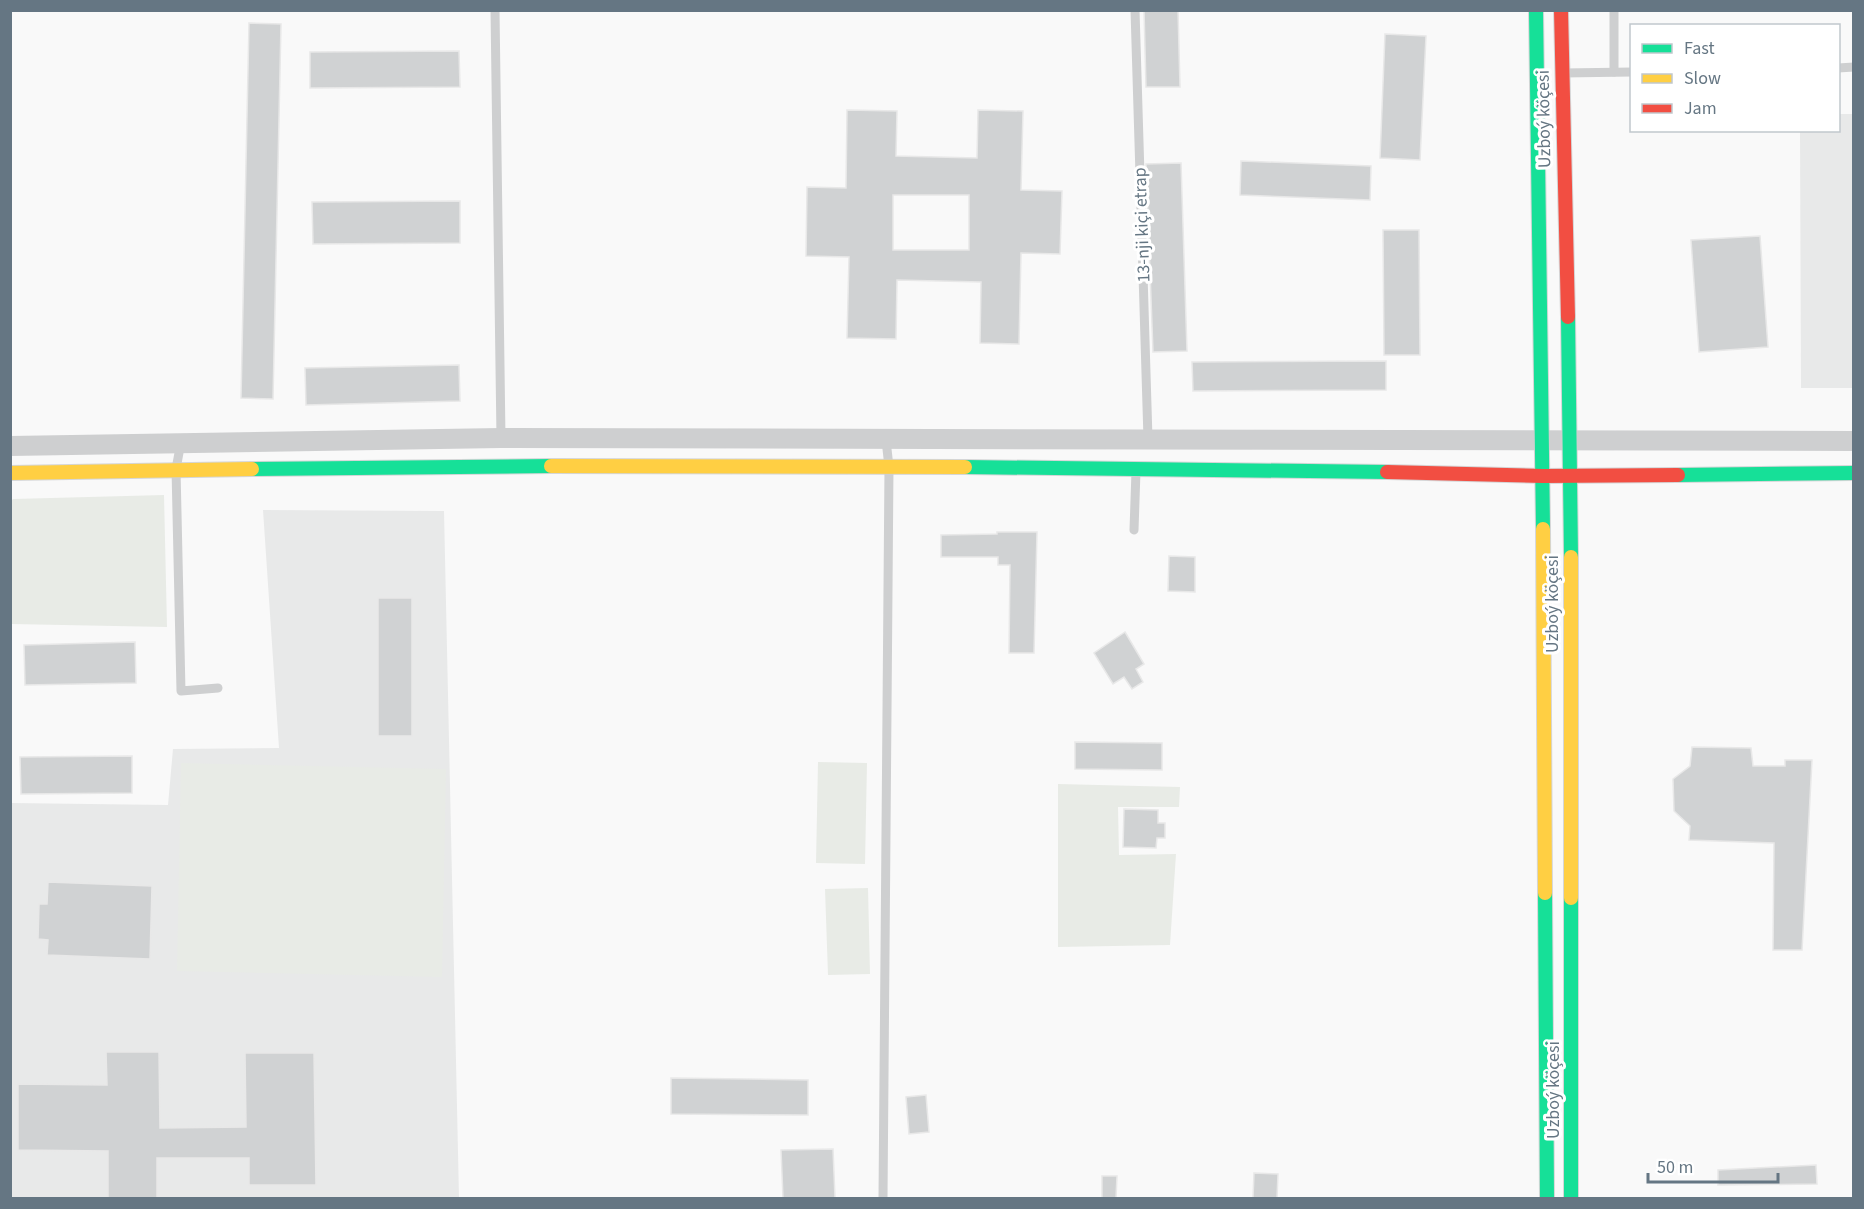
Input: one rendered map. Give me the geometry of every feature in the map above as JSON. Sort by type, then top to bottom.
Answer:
[{"type":"street","name":"Uzboý köçesi","points":[[1536,10],[1544,441],[1546,1198]]},
{"type":"street","name":"Uzboý köçesi","points":[[1561,10],[1571,441],[1571,1198]]},
{"type":"street","points":[[10,446],[501,438],[1854,441]]},
{"type":"street","points":[[10,473],[176,469],[889,467],[1543,476],[1854,473]]},
{"type":"street","points":[[10,485],[39,472]]},
{"type":"lane","points":[[495,10],[501,438]]},
{"type":"lane","name":"13-nji kiçi etrap","points":[[1135,10],[1148,439]]},
{"type":"lane","points":[[1614,10],[1614,72]]},
{"type":"lane","points":[[1561,73],[1630,72]]},
{"type":"lane","points":[[883,1198],[889,467],[886,440]]},
{"type":"lane","points":[[181,442],[176,469],[181,691],[218,688]]},
{"type":"lane","points":[[1134,530],[1136,469]]},
{"type":"shaded area","points":[[1840,114],[1853,114],[1853,388],[1801,388],[1800,132],[1840,132]]},
{"type":"shaded area","points":[[164,495],[167,627],[11,624],[10,502],[13,499]]},
{"type":"shaded area","points":[[263,510],[444,511],[459,1198],[11,1198],[11,803],[168,805],[173,749],[279,748]]},
{"type":"shaded area","points":[[818,762],[867,763],[865,864],[816,863]]},
{"type":"shaded area","points":[[181,763],[446,769],[442,977],[177,971]]},
{"type":"shaded area","points":[[1058,784],[1180,787],[1179,807],[1118,807],[1119,855],[1176,854],[1170,945],[1058,947]]},
{"type":"shaded area","points":[[868,888],[870,974],[828,975],[825,889]]},
{"type":"building","points":[[1144,10],[1178,10],[1180,87],[1146,87]]},
{"type":"building","points":[[249,23],[281,24],[273,399],[241,398]]},
{"type":"building","points":[[1385,34],[1426,36],[1420,160],[1380,158]]},
{"type":"building","points":[[459,51],[460,87],[310,88],[310,52]]},
{"type":"building","points":[[847,110],[897,111],[896,156],[977,158],[978,110],[1023,111],[1021,190],[1062,191],[1060,254],[1021,253],[1019,344],[980,343],[981,282],[897,280],[896,339],[847,338],[849,257],[806,256],[807,187],[846,188]],"holes":[[[893,195],[969,195],[969,250],[893,250]]]},
{"type":"building","points":[[1241,161],[1371,166],[1370,200],[1240,195]]},
{"type":"building","points":[[1181,163],[1187,351],[1153,352],[1146,164]]},
{"type":"building","points":[[460,201],[460,243],[313,244],[312,202]]},
{"type":"building","points":[[1383,230],[1419,230],[1420,355],[1384,355]]},
{"type":"building","points":[[1760,236],[1768,347],[1699,352],[1691,240]]},
{"type":"building","points":[[1386,361],[1386,390],[1193,391],[1192,362]]},
{"type":"building","points":[[459,365],[460,401],[306,405],[305,368]]},
{"type":"building","points":[[997,532],[1037,532],[1034,653],[1009,653],[1010,565],[998,565],[998,557],[941,557],[941,535],[997,534]]},
{"type":"building","points":[[1169,556],[1195,557],[1195,592],[1168,591]]},
{"type":"building","points":[[378,598],[412,598],[412,736],[378,736]]},
{"type":"building","points":[[1125,632],[1144,664],[1136,669],[1143,682],[1132,689],[1124,677],[1113,684],[1094,653]]},
{"type":"building","points":[[135,642],[136,683],[25,685],[24,645]]},
{"type":"building","points":[[1075,742],[1162,743],[1162,770],[1075,769]]},
{"type":"building","points":[[1692,747],[1751,748],[1753,766],[1785,766],[1785,760],[1812,760],[1802,950],[1773,950],[1774,843],[1689,840],[1690,826],[1674,811],[1673,779],[1690,766]]},
{"type":"building","points":[[132,756],[132,793],[21,794],[20,757]]},
{"type":"building","points":[[1124,809],[1158,810],[1158,823],[1165,823],[1165,838],[1157,838],[1156,848],[1123,847]]},
{"type":"building","points":[[48,882],[152,886],[150,959],[47,955],[48,940],[38,939],[39,904],[47,904]]},
{"type":"building","points":[[106,1052],[159,1052],[160,1128],[246,1127],[245,1053],[314,1053],[316,1185],[249,1185],[249,1158],[157,1158],[157,1198],[108,1198],[108,1151],[18,1150],[18,1084],[107,1085]]},
{"type":"building","points":[[671,1078],[808,1080],[808,1115],[671,1114]]},
{"type":"building","points":[[926,1095],[929,1132],[909,1134],[906,1097]]},
{"type":"building","points":[[833,1149],[835,1198],[783,1198],[781,1150]]},
{"type":"building","points":[[1816,1165],[1817,1184],[1718,1185],[1718,1170]]},
{"type":"building","points":[[1254,1173],[1278,1174],[1277,1198],[1253,1198]]},
{"type":"building","points":[[1102,1176],[1117,1176],[1116,1198],[1102,1198]]},
{"type":"traffic: fast","points":[[1536,10],[1543,529]]},
{"type":"traffic: fast","points":[[1568,317],[1571,557]]},
{"type":"traffic: fast","points":[[252,469],[551,466]]},
{"type":"traffic: fast","points":[[965,467],[1387,472]]},
{"type":"traffic: fast","points":[[1678,475],[1854,473]]},
{"type":"traffic: fast","points":[[1545,893],[1547,1198]]},
{"type":"traffic: fast","points":[[1571,898],[1571,1198]]},
{"type":"traffic: slow","points":[[551,466],[965,467]]},
{"type":"traffic: slow","points":[[10,473],[252,469]]},
{"type":"traffic: slow","points":[[1543,529],[1545,893]]},
{"type":"traffic: slow","points":[[1571,557],[1571,898]]},
{"type":"traffic: jam","points":[[1561,10],[1568,317]]},
{"type":"traffic: jam","points":[[1387,472],[1543,476],[1678,475]]}]
